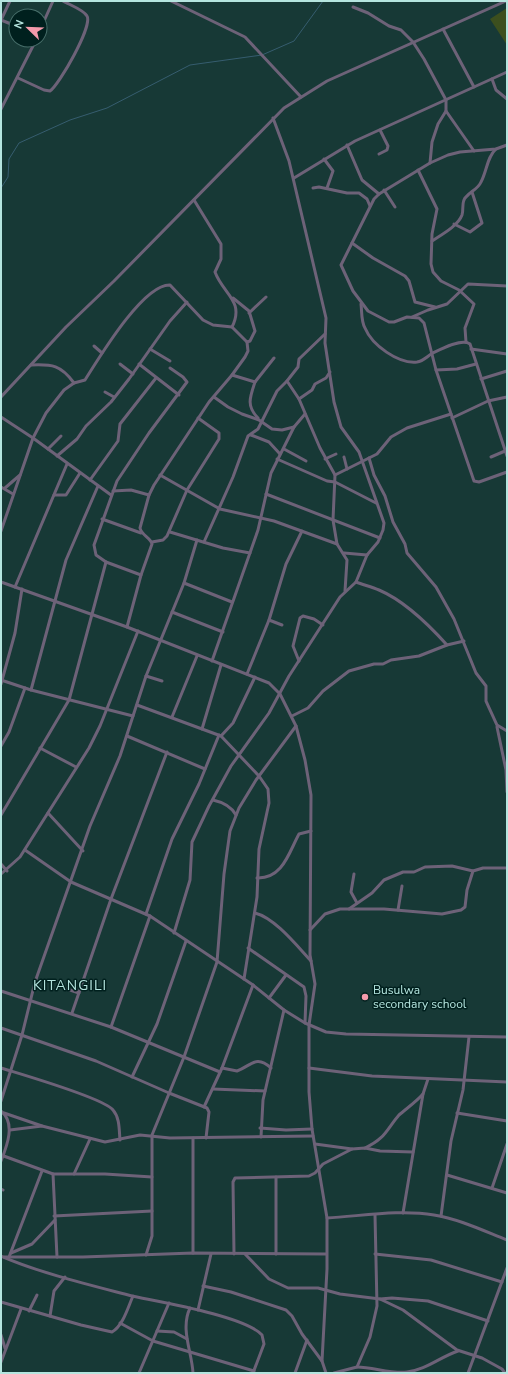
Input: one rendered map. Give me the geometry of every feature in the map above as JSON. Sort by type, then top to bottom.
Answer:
[{"type":"street","points":[[1,20],[10,1]]},
{"type":"street","points":[[48,12],[53,1]]},
{"type":"street","points":[[18,78],[44,90],[50,90],[76,52],[85,32],[88,19],[86,14],[63,1]]},
{"type":"street","points":[[171,1],[248,39],[301,97]]},
{"type":"street","points":[[1,397],[82,311],[114,281],[273,118],[301,97],[327,81],[506,1]]},
{"type":"street","points":[[353,7],[368,12],[389,26],[401,30],[413,42],[424,59],[446,100],[446,111],[438,124],[432,142],[430,163]]},
{"type":"street","points":[[443,28],[474,87]]},
{"type":"street","points":[[1,109],[32,48]]},
{"type":"street","points":[[294,178],[347,145],[507,72]]},
{"type":"street","points":[[492,79],[496,90],[507,99]]},
{"type":"street","points":[[1,100],[5,102]]},
{"type":"street","points":[[446,111],[474,151]]},
{"type":"street","points":[[174,933],[190,880],[192,842],[212,800],[227,772],[280,694],[299,661],[345,591],[356,582],[367,555],[380,538],[384,523],[355,444],[340,424],[334,402],[330,372],[326,318],[294,178],[287,153],[273,118]]},
{"type":"street","points":[[379,154],[387,150],[388,146],[380,130]]},
{"type":"street","points":[[347,145],[362,180],[379,194]]},
{"type":"street","points":[[507,145],[496,149],[456,152],[430,163],[384,190],[370,206],[341,265],[353,291],[361,304],[368,311],[389,322],[396,322],[405,317],[412,317],[420,319],[424,323],[436,370],[474,481],[479,482],[507,472]]},
{"type":"street","points":[[432,241],[454,224],[462,215],[464,199],[482,181],[489,164],[490,155],[496,149]]},
{"type":"street","points":[[324,160],[332,171],[327,188]]},
{"type":"street","points":[[418,170],[436,204],[437,212],[433,223],[431,264],[435,275],[459,290],[474,304],[465,328],[466,342],[470,344],[507,456]]},
{"type":"street","points":[[313,188],[327,188],[347,193],[362,193],[370,206]]},
{"type":"street","points":[[384,190],[395,207]]},
{"type":"street","points":[[454,224],[470,232],[481,224],[482,220],[472,192]]},
{"type":"street","points":[[194,200],[208,224],[220,240],[221,259],[215,272],[220,283],[233,298],[249,312],[254,331],[250,341],[247,342]]},
{"type":"street","points":[[352,243],[373,258],[405,276],[409,281],[415,302],[435,307]]},
{"type":"street","points":[[412,317],[435,307],[449,303],[459,290],[468,284],[507,286]]},
{"type":"street","points":[[1,530],[33,438],[46,413],[64,390],[74,383],[85,380],[102,353],[142,301],[157,288],[170,286],[200,317],[210,324],[232,327],[247,342],[247,354],[198,418],[160,475],[149,495],[140,525],[141,533]]},
{"type":"street","points":[[249,312],[266,297]]},
{"type":"street","points":[[232,327],[237,312],[233,298]]},
{"type":"street","points":[[57,456],[77,439],[86,426],[114,397],[170,321],[187,302]]},
{"type":"street","points":[[361,304],[365,330],[382,348],[395,357],[414,362],[424,360],[432,354],[466,342]]},
{"type":"street","points":[[204,542],[233,478],[243,446],[248,436],[258,429],[260,421],[277,391],[298,367],[299,359],[326,334]]},
{"type":"street","points":[[94,346],[102,353]]},
{"type":"street","points":[[150,349],[170,362]]},
{"type":"street","points":[[471,349],[507,354]]},
{"type":"street","points":[[260,421],[251,410],[249,404],[255,382],[274,358]]},
{"type":"street","points":[[31,365],[52,364],[68,375],[74,383]]},
{"type":"street","points":[[120,364],[132,374]]},
{"type":"street","points":[[139,364],[179,395]]},
{"type":"street","points":[[436,370],[457,369],[476,364]]},
{"type":"street","points":[[141,575],[106,562],[96,555],[94,551],[95,539],[112,493],[124,468],[179,395],[187,382],[183,377],[170,368]]},
{"type":"street","points":[[299,399],[312,390],[315,384],[326,378],[330,372]]},
{"type":"street","points":[[481,379],[507,372]]},
{"type":"street","points":[[232,375],[255,382]]},
{"type":"street","points":[[90,480],[118,441],[120,424],[156,378]]},
{"type":"street","points":[[286,381],[299,399],[325,459],[335,474],[333,520],[337,544],[344,553],[347,566],[345,591]]},
{"type":"street","points":[[105,392],[114,397]]},
{"type":"street","points":[[214,397],[228,407],[275,429],[294,427]]},
{"type":"street","points":[[452,418],[488,401],[507,397]]},
{"type":"street","points":[[212,662],[250,553],[261,517],[271,473],[294,427],[305,414]]},
{"type":"street","points":[[335,474],[377,454],[391,437],[399,432],[451,414]]},
{"type":"street","points":[[1,417],[33,438],[98,486],[112,493],[136,491],[149,495]]},
{"type":"street","points":[[102,519],[141,533],[152,542],[163,540],[170,532],[187,490],[219,439],[219,433],[198,418]]},
{"type":"street","points":[[251,434],[269,442],[280,454]]},
{"type":"street","points":[[48,449],[61,436]]},
{"type":"street","points":[[284,449],[306,461]]},
{"type":"street","points":[[491,457],[505,451]]},
{"type":"street","points":[[325,459],[336,454]]},
{"type":"street","points":[[344,457],[347,469]]},
{"type":"street","points":[[369,458],[374,475],[385,496],[393,522],[406,547],[407,553],[436,587],[454,619],[476,674],[486,686],[486,701],[497,725],[506,770],[507,792]]},
{"type":"street","points":[[277,459],[327,481],[335,482],[376,503]]},
{"type":"street","points":[[15,587],[67,464]]},
{"type":"street","points":[[54,495],[66,494],[80,473]]},
{"type":"street","points":[[13,494],[3,488],[21,474]]},
{"type":"street","points":[[160,475],[220,509],[261,517],[337,544]]},
{"type":"street","points":[[31,690],[69,551],[98,486]]},
{"type":"street","points":[[266,494],[380,538]]},
{"type":"street","points":[[248,674],[269,620],[286,564],[302,531]]},
{"type":"street","points":[[170,532],[238,552],[250,553]]},
{"type":"street","points":[[1,1101],[22,1035],[35,982],[83,851],[96,810],[115,768],[127,736],[146,676],[184,583],[197,540]]},
{"type":"street","points":[[127,627],[141,575],[152,542]]},
{"type":"street","points":[[344,553],[367,555]]},
{"type":"street","points":[[1,815],[2,809],[69,700],[106,562]]},
{"type":"street","points":[[1,582],[138,631],[212,662],[255,677],[272,685],[280,694],[292,716],[303,750],[310,786],[310,930],[311,962],[315,994],[309,1026],[309,1092],[312,1129],[327,1218],[326,1289],[322,1361]]},
{"type":"street","points":[[356,582],[379,590],[401,603],[428,625],[447,645]]},
{"type":"street","points":[[184,583],[232,602]]},
{"type":"street","points":[[22,589],[15,633],[2,681],[31,690],[133,716]]},
{"type":"street","points":[[172,612],[223,632]]},
{"type":"street","points":[[299,661],[293,646],[299,619],[306,616],[323,625]]},
{"type":"street","points":[[269,620],[282,625]]},
{"type":"street","points":[[1,874],[7,870],[25,850],[89,748],[108,709],[138,631]]},
{"type":"street","points":[[292,716],[307,709],[323,691],[350,671],[374,664],[383,664],[391,660],[419,656],[447,645],[464,641]]},
{"type":"street","points":[[172,717],[197,656]]},
{"type":"street","points":[[202,729],[221,665]]},
{"type":"street","points":[[146,676],[162,681]]},
{"type":"street","points":[[111,1027],[172,839],[220,736],[233,723],[255,677]]},
{"type":"street","points":[[1,746],[9,732],[25,688]]},
{"type":"street","points":[[137,705],[220,736],[259,776],[266,784],[270,793],[259,849],[255,913],[244,979]]},
{"type":"street","points":[[497,725],[507,732]]},
{"type":"street","points":[[146,1255],[152,1236],[152,1135],[184,1057],[217,962],[226,857],[230,831],[236,815],[259,776],[296,726]]},
{"type":"street","points":[[127,736],[168,752],[205,769]]},
{"type":"street","points":[[40,748],[76,767]]},
{"type":"street","points":[[72,1014],[111,898],[168,752]]},
{"type":"street","points":[[212,800],[226,804],[232,808],[236,815]]},
{"type":"street","points":[[48,813],[83,851]]},
{"type":"street","points":[[257,878],[270,876],[286,861],[299,834],[311,831]]},
{"type":"street","points":[[25,850],[71,882],[148,915],[253,985],[284,1010],[309,1026],[326,1032],[339,1034],[507,1037]]},
{"type":"street","points":[[1,864],[7,870]]},
{"type":"street","points":[[349,909],[374,891],[384,880],[403,872],[414,872],[429,867],[437,868],[452,866],[473,871],[483,868],[507,868]]},
{"type":"street","points":[[310,930],[325,914],[335,910],[398,910],[448,914],[463,909],[465,907],[467,890],[473,871]]},
{"type":"street","points":[[354,874],[351,892],[357,903]]},
{"type":"street","points":[[398,910],[402,886]]},
{"type":"street","points":[[255,913],[265,916],[281,930],[311,962]]},
{"type":"street","points":[[132,1077],[149,1043],[174,980],[186,941]]},
{"type":"street","points":[[248,948],[302,986],[305,990],[305,1023]]},
{"type":"street","points":[[269,998],[286,975]]},
{"type":"street","points":[[204,1107],[222,1068],[253,985]]},
{"type":"street","points":[[67,989],[79,993]]},
{"type":"street","points":[[1,990],[111,1027],[220,1072]]},
{"type":"street","points":[[261,1137],[260,1128],[265,1091],[284,1010]]},
{"type":"street","points":[[1,1028],[90,1058],[169,1094],[204,1107],[209,1112],[206,1138]]},
{"type":"street","points":[[441,1216],[450,1148],[464,1079],[469,1037]]},
{"type":"street","points":[[222,1068],[237,1071],[258,1061],[266,1063],[271,1068]]},
{"type":"street","points":[[1,1068],[84,1096],[111,1107],[118,1120],[120,1140]]},
{"type":"street","points":[[309,1068],[348,1074],[507,1082]]},
{"type":"street","points":[[403,1214],[412,1152],[423,1094],[428,1079]]},
{"type":"street","points":[[213,1089],[265,1091]]},
{"type":"street","points":[[365,1148],[377,1142],[385,1135],[400,1114],[423,1094]]},
{"type":"street","points":[[2,1112],[42,1126],[105,1142],[140,1135],[152,1135],[164,1138],[313,1136]]},
{"type":"street","points":[[1,1161],[10,1130],[2,1112]]},
{"type":"street","points":[[457,1113],[507,1121]]},
{"type":"street","points":[[10,1130],[42,1126]]},
{"type":"street","points":[[260,1128],[286,1130],[312,1129]]},
{"type":"street","points":[[193,1138],[193,1253]]},
{"type":"street","points":[[74,1174],[90,1139]]},
{"type":"street","points":[[315,1144],[352,1149],[365,1148],[380,1151],[412,1152]]},
{"type":"street","points":[[492,1188],[507,1144]]},
{"type":"street","points":[[234,1254],[234,1179],[241,1177],[309,1176],[315,1173],[319,1166],[352,1149]]},
{"type":"street","points":[[2,1155],[53,1174],[105,1174],[152,1178]]},
{"type":"street","points":[[10,1255],[42,1171]]},
{"type":"street","points":[[53,1174],[57,1257]]},
{"type":"street","points":[[447,1175],[507,1194]]},
{"type":"street","points":[[276,1177],[276,1254]]},
{"type":"street","points":[[10,1255],[32,1244],[54,1218],[152,1211]]},
{"type":"street","points":[[327,1218],[403,1214],[441,1216],[507,1240]]},
{"type":"street","points":[[357,1368],[370,1337],[377,1306],[375,1215]]},
{"type":"street","points":[[2,1256],[57,1257],[193,1253],[326,1254]]},
{"type":"street","points":[[198,1310],[211,1254]]},
{"type":"street","points":[[245,1254],[269,1279],[279,1285],[288,1288],[311,1287],[326,1289],[347,1296],[380,1299],[403,1310],[459,1351],[475,1355],[502,1369],[504,1373]]},
{"type":"street","points":[[375,1254],[431,1260],[502,1282]]},
{"type":"street","points":[[2,1256],[65,1277],[132,1296],[198,1310],[243,1324],[260,1333],[264,1344],[253,1372],[154,1340],[120,1323]]},
{"type":"street","points":[[468,1373],[507,1268]]},
{"type":"street","points":[[50,1316],[54,1291],[65,1277]]},
{"type":"street","points":[[203,1286],[282,1307],[292,1316],[322,1361],[326,1373]]},
{"type":"street","points":[[30,1311],[37,1295]]},
{"type":"street","points":[[1,1302],[21,1309],[111,1332],[116,1330],[132,1296]]},
{"type":"street","points":[[380,1299],[392,1298],[428,1301],[488,1321]]},
{"type":"street","points":[[139,1373],[154,1340],[168,1303]]},
{"type":"street","points":[[190,1308],[187,1321],[187,1339],[193,1373]]},
{"type":"street","points":[[1,1362],[5,1348],[21,1309]]},
{"type":"street","points":[[157,1331],[174,1332],[187,1339]]},
{"type":"street","points":[[1,1335],[5,1348]]},
{"type":"street","points":[[295,1373],[307,1340]]},
{"type":"street","points":[[334,1373],[357,1368],[408,1372],[423,1368],[446,1355],[459,1351]]},
{"type":"street","points":[[502,1369],[507,1368]]},
{"type":"green space","points":[[507,8],[507,45],[490,19]]},
{"type":"waterway","points":[[1,188],[8,177],[9,159],[19,143],[70,120],[107,108],[190,65],[262,55],[294,41],[323,1]]},
{"type":"place","name":"Busulwa secondary school","points":[[365,997]]},
{"type":"district","name":"KITANGILI","points":[[70,985]]}]
